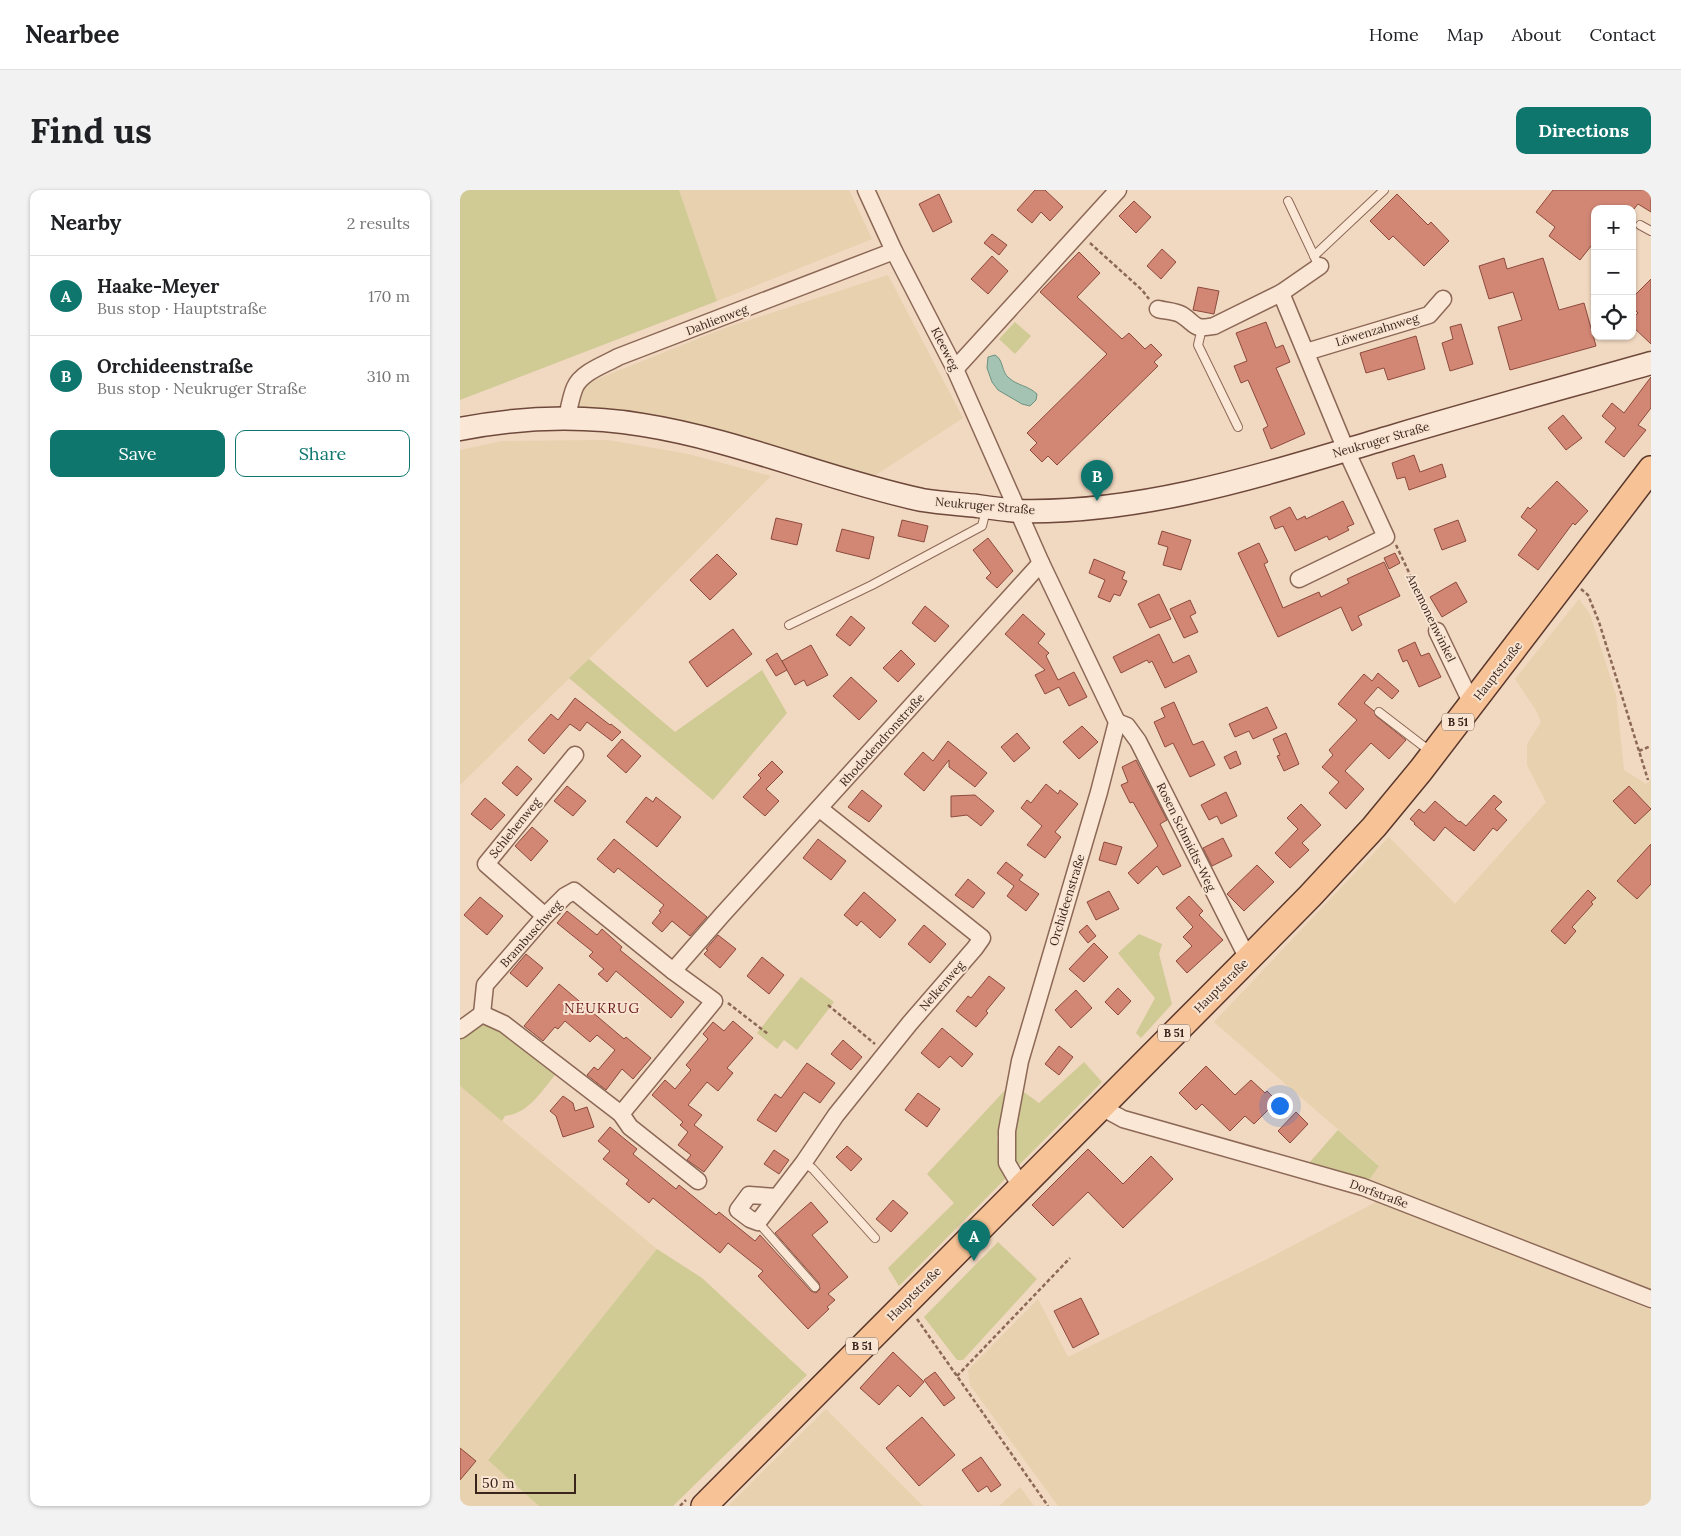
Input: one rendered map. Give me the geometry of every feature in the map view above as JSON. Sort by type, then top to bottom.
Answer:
[{"type":"main road","name":"Hauptstraße","points":[[704,1506],[1248,959],[1374,827],[1434,754],[1651,469]]},
{"type":"street","name":"Kleeweg","points":[[866,190],[894,251],[955,369],[1017,511]]},
{"type":"street","points":[[955,369],[1118,190]]},
{"type":"street","name":"Dahlienweg","points":[[566,418],[575,387],[581,379],[589,372],[618,357],[894,251]]},
{"type":"street","points":[[1158,309],[1181,314],[1193,325],[1202,328],[1214,326],[1281,293],[1317,261]]},
{"type":"street","points":[[1281,293],[1346,450],[1386,536],[1299,578]]},
{"type":"street","name":"Löwenzahnweg","points":[[1306,352],[1428,315],[1443,299]]},
{"type":"street","name":"Neukruger Straße","points":[[460,429],[537,418],[608,420],[644,425],[716,441],[923,500],[1017,511],[1074,510],[1132,503],[1202,490],[1651,363]]},
{"type":"street","points":[[1017,511],[1117,722]]},
{"type":"street","name":"Rhododendronstraße","points":[[673,971],[1040,563]]},
{"type":"street","name":"Anemonenwinkel","points":[[1437,631],[1472,704]]},
{"type":"street","name":"Rosen Schmidts-Weg","points":[[1117,722],[1127,726],[1138,741],[1248,959]]},
{"type":"street","name":"Orchideenstraße","points":[[1021,1187],[1007,1163],[1007,1131],[1020,1061],[1100,792],[1117,722]]},
{"type":"street","name":"Schlehenweg","points":[[545,916],[486,864],[575,755]]},
{"type":"street","name":"Nelkenweg","points":[[758,1222],[804,1162],[836,1115],[910,1022],[982,938],[820,809]]},
{"type":"street","name":"Brambuschweg","points":[[482,1014],[485,985],[545,916],[564,896],[574,891],[673,971],[714,1001]]},
{"type":"street","points":[[621,1114],[714,1001]]},
{"type":"street","points":[[460,1030],[482,1014],[504,1024],[621,1114],[630,1127],[698,1181]]},
{"type":"street","name":"Dorfstraße","points":[[1101,1107],[1123,1120],[1363,1187],[1651,1299]]},
{"type":"street","points":[[758,1222],[750,1219],[738,1210],[749,1195],[777,1197]]},
{"type":"lane","points":[[1288,202],[1317,261],[1384,190]]},
{"type":"lane","points":[[1640,225],[1651,231]]},
{"type":"lane","points":[[1202,328],[1198,345],[1238,427]]},
{"type":"lane","points":[[789,625],[872,585],[982,526],[987,508]]},
{"type":"lane","points":[[1379,712],[1434,754]]},
{"type":"lane","points":[[804,1162],[814,1170],[875,1238]]},
{"type":"lane","points":[[758,1222],[815,1287]]},
{"type":"path","points":[[1079,233],[1142,290],[1158,309]]},
{"type":"path","name":"Anemonenwinkel","points":[[1386,536],[1394,542],[1437,631]]},
{"type":"path","points":[[1568,579],[1588,595],[1599,622],[1648,780]]},
{"type":"path","points":[[1639,751],[1651,746]]},
{"type":"path","points":[[714,1001],[727,1002],[768,1034]]},
{"type":"path","points":[[828,1005],[885,1053]]},
{"type":"path","points":[[957,1376],[1070,1258]]},
{"type":"path","points":[[903,1305],[918,1321],[1048,1506]]},
{"type":"shaded area","points":[[460,190],[679,190],[717,301],[460,400]]},
{"type":"shaded area","points":[[679,190],[849,190],[872,239],[717,301]]},
{"type":"shaded area","points":[[888,275],[963,418],[871,478],[577,410],[585,384],[725,328]]},
{"type":"shaded area","points":[[1015,322],[1031,336],[1015,354],[999,339]]},
{"type":"shaded area","points":[[995,355],[1000,360],[1009,378],[1037,394],[1036,400],[1030,406],[1022,404],[998,390],[992,382],[987,368],[988,357]]},
{"type":"shaded area","points":[[608,440],[688,454],[771,476],[589,659],[460,785],[460,450],[502,441]]},
{"type":"shaded area","points":[[1579,599],[1590,614],[1616,695],[1624,770],[1646,784],[1651,779],[1651,1289],[1482,1224],[1366,1184],[1379,1165],[1214,1022],[1389,837],[1455,904],[1546,802],[1527,765],[1527,744],[1541,722],[1537,712],[1515,679]]},
{"type":"shaded area","points":[[589,659],[675,732],[762,670],[787,713],[713,800],[569,678]]},
{"type":"shaded area","points":[[1139,934],[1162,944],[1159,954],[1172,1004],[1141,1038],[1136,1033],[1155,998],[1118,953]]},
{"type":"shaded area","points":[[801,977],[834,1002],[797,1050],[784,1040],[777,1049],[757,1033]]},
{"type":"shaded area","points":[[494,1024],[555,1075],[534,1101],[521,1111],[505,1116],[502,1121],[460,1086],[460,1038],[477,1026]]},
{"type":"shaded area","points":[[1084,1062],[1102,1082],[1016,1168],[1011,1130],[1021,1090],[1039,1103]]},
{"type":"shaded area","points":[[460,1086],[657,1249],[488,1459],[539,1506],[460,1506]]},
{"type":"shaded area","points":[[1008,1087],[997,1138],[1002,1165],[1008,1176],[899,1286],[888,1268],[954,1203],[927,1174]]},
{"type":"shaded area","points":[[1338,1130],[1379,1166],[1366,1184],[1309,1163]]},
{"type":"shaded area","points":[[1378,1201],[1651,1310],[1651,1506],[1058,1506],[970,1385],[968,1370],[1038,1299],[1068,1357],[1267,1259]]},
{"type":"shaded area","points":[[998,1242],[1037,1279],[963,1360],[957,1360],[924,1317]]},
{"type":"shaded area","points":[[657,1249],[702,1278],[807,1375],[673,1506],[539,1506],[488,1460]]},
{"type":"shaded area","points":[[826,1409],[923,1506],[728,1506]]},
{"type":"shaded area","points":[[1020,1487],[1034,1506],[999,1506]]},
{"type":"building","points":[[1035,190],[1045,190],[1063,207],[1050,221],[1041,212],[1032,223],[1017,210]]},
{"type":"building","points":[[1553,190],[1651,190],[1651,212],[1638,204],[1636,206],[1591,205],[1591,246],[1580,260],[1549,236],[1555,227],[1536,212]]},
{"type":"building","points":[[939,194],[952,222],[933,232],[919,204]]},
{"type":"building","points":[[1397,194],[1428,225],[1431,222],[1449,241],[1424,266],[1393,236],[1389,240],[1370,221]]},
{"type":"building","points":[[1134,201],[1151,217],[1136,233],[1119,216]]},
{"type":"building","points":[[992,234],[1007,245],[999,255],[984,243]]},
{"type":"building","points":[[1162,249],[1176,262],[1161,279],[1147,266]]},
{"type":"building","points":[[1079,252],[1100,273],[1077,297],[1122,339],[1129,333],[1145,349],[1151,344],[1162,355],[1154,362],[1158,366],[1057,465],[1048,456],[1042,462],[1030,450],[1037,443],[1027,433],[1107,354],[1040,292]]},
{"type":"building","points":[[992,256],[1008,271],[988,294],[971,279]]},
{"type":"building","points":[[1504,258],[1507,269],[1543,258],[1559,310],[1584,303],[1591,328],[1591,340],[1594,340],[1596,346],[1510,370],[1498,327],[1522,320],[1513,292],[1489,299],[1479,266]]},
{"type":"building","points":[[1651,279],[1651,344],[1636,330],[1636,315],[1638,313],[1636,311],[1636,294]]},
{"type":"building","points":[[1198,287],[1219,291],[1214,314],[1193,310]]},
{"type":"building","points":[[1266,322],[1276,348],[1283,345],[1290,362],[1276,368],[1305,434],[1271,449],[1263,429],[1268,426],[1248,380],[1241,383],[1234,366],[1247,361],[1236,333]]},
{"type":"building","points":[[1461,324],[1473,364],[1450,371],[1442,343],[1453,339],[1450,327]]},
{"type":"building","points":[[1416,336],[1425,369],[1388,380],[1384,368],[1366,373],[1360,353]]},
{"type":"building","points":[[1651,377],[1651,408],[1638,425],[1646,430],[1624,457],[1605,442],[1616,428],[1602,416],[1612,403],[1624,413]]},
{"type":"building","points":[[1563,415],[1582,438],[1566,450],[1548,428]]},
{"type":"building","points":[[1414,455],[1420,472],[1442,464],[1446,477],[1409,490],[1405,477],[1397,479],[1392,463]]},
{"type":"building","points":[[1557,481],[1588,511],[1575,525],[1573,523],[1538,570],[1518,555],[1537,530],[1521,517],[1528,507],[1530,509]]},
{"type":"building","points":[[1343,501],[1354,524],[1347,527],[1349,530],[1329,540],[1327,536],[1295,551],[1283,526],[1275,529],[1270,517],[1290,507],[1297,520],[1305,516],[1306,519]]},
{"type":"building","points":[[776,518],[802,524],[797,545],[771,539]]},
{"type":"building","points":[[902,520],[928,526],[924,542],[898,536]]},
{"type":"building","points":[[1458,520],[1466,541],[1442,550],[1434,529]]},
{"type":"building","points":[[842,529],[874,537],[869,559],[836,551]]},
{"type":"building","points":[[1162,531],[1191,540],[1181,570],[1163,565],[1168,547],[1158,544]]},
{"type":"building","points":[[988,538],[1013,571],[997,588],[986,578],[991,573],[973,550]]},
{"type":"building","points":[[1259,543],[1268,562],[1264,564],[1283,608],[1319,592],[1321,597],[1349,583],[1347,579],[1384,562],[1400,596],[1358,616],[1362,625],[1352,631],[1341,607],[1278,637],[1238,553]]},
{"type":"building","points":[[1395,553],[1400,563],[1389,569],[1384,558]]},
{"type":"building","points":[[717,554],[737,574],[710,600],[690,580]]},
{"type":"building","points":[[1094,559],[1125,572],[1122,579],[1127,581],[1120,596],[1114,594],[1110,602],[1098,597],[1105,580],[1089,573]]},
{"type":"building","points":[[1456,582],[1467,602],[1442,617],[1430,597]]},
{"type":"building","points":[[1159,594],[1171,619],[1150,628],[1138,604]]},
{"type":"building","points":[[1190,600],[1196,613],[1190,616],[1198,632],[1184,638],[1170,609]]},
{"type":"building","points":[[925,606],[949,626],[935,642],[912,623]]},
{"type":"building","points":[[1023,614],[1045,634],[1038,643],[1049,653],[1046,656],[1058,680],[1074,672],[1087,697],[1069,706],[1059,687],[1045,694],[1035,675],[1045,670],[1005,634]]},
{"type":"building","points":[[851,616],[865,628],[850,646],[836,635]]},
{"type":"building","points":[[733,629],[752,654],[707,687],[689,662]]},
{"type":"building","points":[[1159,634],[1173,663],[1189,655],[1197,672],[1165,688],[1152,661],[1149,663],[1147,660],[1121,673],[1113,657]]},
{"type":"building","points":[[1415,642],[1421,656],[1429,653],[1441,677],[1419,687],[1407,660],[1403,662],[1398,650]]},
{"type":"building","points":[[811,645],[828,675],[807,686],[804,680],[795,685],[782,661]]},
{"type":"building","points":[[901,650],[915,664],[898,682],[883,668]]},
{"type":"building","points":[[777,653],[787,670],[776,676],[766,660]]},
{"type":"building","points":[[1378,673],[1399,691],[1392,699],[1378,687],[1364,703],[1374,711],[1376,716],[1406,740],[1389,759],[1371,743],[1345,771],[1364,789],[1346,809],[1329,793],[1339,782],[1322,767],[1333,755],[1329,750],[1357,720],[1338,704],[1364,674],[1372,681]]},
{"type":"building","points":[[851,677],[877,701],[859,720],[833,696]]},
{"type":"building","points":[[575,698],[621,732],[612,741],[587,722],[580,731],[570,724],[544,754],[528,740],[551,714],[558,720]]},
{"type":"building","points":[[1174,702],[1193,745],[1203,741],[1215,765],[1190,777],[1173,743],[1165,747],[1154,722],[1165,717],[1161,708]]},
{"type":"building","points":[[1267,707],[1277,728],[1253,739],[1249,731],[1235,737],[1229,724]]},
{"type":"building","points":[[1082,726],[1098,742],[1079,759],[1063,742]]},
{"type":"building","points":[[1017,733],[1030,748],[1014,762],[1001,747]]},
{"type":"building","points":[[1286,733],[1299,764],[1284,771],[1277,756],[1280,755],[1273,739]]},
{"type":"building","points":[[622,739],[641,756],[626,773],[607,756]]},
{"type":"building","points":[[948,741],[987,773],[975,787],[949,767],[949,760],[924,791],[904,774],[923,752],[933,761]]},
{"type":"building","points":[[1236,751],[1241,764],[1230,769],[1224,757]]},
{"type":"building","points":[[1136,760],[1167,820],[1160,824],[1181,866],[1163,875],[1157,866],[1138,884],[1128,873],[1158,846],[1133,802],[1130,803],[1121,785],[1128,782],[1122,767]]},
{"type":"building","points":[[772,761],[783,772],[766,789],[779,801],[765,816],[743,797],[761,778],[758,775]]},
{"type":"building","points":[[517,766],[532,779],[517,796],[502,783]]},
{"type":"building","points":[[1046,784],[1058,794],[1060,790],[1078,804],[1055,832],[1061,837],[1045,858],[1027,845],[1042,826],[1021,808],[1027,800],[1031,803]]},
{"type":"building","points":[[567,786],[586,801],[573,816],[554,801]]},
{"type":"building","points":[[1629,786],[1651,809],[1635,824],[1613,801]]},
{"type":"building","points":[[862,790],[882,806],[869,822],[848,807]]},
{"type":"building","points":[[1226,792],[1237,816],[1221,824],[1217,816],[1209,820],[1201,805]]},
{"type":"building","points":[[975,795],[994,811],[981,826],[967,815],[951,817],[951,796]]},
{"type":"building","points":[[1494,795],[1502,802],[1495,809],[1507,820],[1497,831],[1493,828],[1474,851],[1445,827],[1434,841],[1410,819],[1419,809],[1424,813],[1435,801],[1466,826]]},
{"type":"building","points":[[646,797],[653,802],[656,797],[681,817],[657,847],[626,822]]},
{"type":"building","points":[[485,798],[505,815],[491,830],[471,814]]},
{"type":"building","points":[[1301,804],[1321,825],[1302,843],[1309,850],[1290,868],[1275,853],[1298,829],[1287,818]]},
{"type":"building","points":[[532,827],[548,841],[531,861],[515,846]]},
{"type":"building","points":[[1223,838],[1232,856],[1212,866],[1203,848]]},
{"type":"building","points":[[614,839],[707,917],[690,936],[672,921],[662,932],[652,923],[664,905],[618,868],[614,873],[597,859]]},
{"type":"building","points":[[818,839],[846,861],[831,880],[803,858]]},
{"type":"building","points":[[1104,842],[1122,847],[1116,865],[1099,860]]},
{"type":"building","points":[[1651,844],[1651,884],[1637,899],[1617,881]]},
{"type":"building","points":[[1006,862],[1023,875],[1019,880],[1039,894],[1026,911],[1007,896],[1014,886],[997,873]]},
{"type":"building","points":[[1257,865],[1274,882],[1244,911],[1227,894]]},
{"type":"building","points":[[968,879],[985,893],[973,908],[955,895]]},
{"type":"building","points":[[1588,890],[1596,898],[1591,902],[1593,904],[1572,927],[1576,931],[1565,944],[1551,931]]},
{"type":"building","points":[[1109,891],[1119,909],[1096,920],[1087,902]]},
{"type":"building","points":[[864,892],[896,920],[880,938],[861,921],[857,926],[844,915]]},
{"type":"building","points":[[1189,896],[1203,911],[1199,915],[1223,940],[1187,973],[1176,961],[1192,946],[1183,937],[1193,927],[1176,908]]},
{"type":"building","points":[[480,897],[503,916],[487,935],[464,915]]},
{"type":"building","points":[[567,911],[597,935],[602,929],[622,947],[620,950],[684,1002],[671,1018],[616,971],[607,982],[598,974],[604,969],[589,956],[593,952],[557,923]]},
{"type":"building","points":[[924,925],[946,944],[930,963],[908,944]]},
{"type":"building","points":[[1087,925],[1096,936],[1088,943],[1079,932]]},
{"type":"building","points":[[718,935],[736,949],[720,968],[704,954]]},
{"type":"building","points":[[1094,943],[1108,957],[1084,982],[1069,969]]},
{"type":"building","points":[[526,954],[543,968],[527,987],[510,973]]},
{"type":"building","points":[[762,957],[784,975],[769,994],[747,976]]},
{"type":"building","points":[[989,976],[1005,988],[986,1011],[988,1013],[976,1027],[956,1011],[968,996],[971,998]]},
{"type":"building","points":[[559,984],[624,1039],[626,1037],[651,1058],[633,1079],[622,1069],[606,1090],[587,1075],[594,1067],[598,1070],[615,1050],[597,1035],[590,1042],[565,1021],[558,1029],[555,1027],[543,1041],[524,1026]]},
{"type":"building","points":[[1118,988],[1131,1001],[1118,1015],[1105,1002]]},
{"type":"building","points":[[1076,990],[1092,1008],[1071,1028],[1055,1010]]},
{"type":"building","points":[[733,1021],[753,1038],[727,1068],[733,1073],[718,1091],[707,1082],[688,1105],[702,1115],[694,1125],[723,1147],[704,1172],[687,1160],[691,1155],[678,1145],[688,1132],[680,1125],[683,1122],[652,1095],[665,1080],[675,1089],[691,1070],[686,1065],[708,1039],[703,1034],[713,1022],[724,1031]]},
{"type":"building","points":[[942,1028],[973,1054],[962,1067],[950,1056],[939,1068],[921,1053]]},
{"type":"building","points":[[843,1040],[862,1057],[851,1070],[831,1054]]},
{"type":"building","points":[[1059,1046],[1073,1057],[1059,1075],[1045,1064]]},
{"type":"building","points":[[807,1063],[835,1083],[820,1103],[804,1092],[776,1132],[757,1120],[775,1094],[781,1098]]},
{"type":"building","points":[[1206,1066],[1235,1095],[1251,1080],[1277,1101],[1254,1124],[1245,1116],[1230,1131],[1202,1104],[1196,1110],[1179,1093]]},
{"type":"building","points":[[918,1093],[940,1109],[927,1127],[905,1110]]},
{"type":"building","points":[[563,1096],[573,1103],[575,1111],[587,1107],[594,1127],[563,1137],[556,1116],[550,1111]]},
{"type":"building","points":[[1296,1112],[1308,1124],[1290,1143],[1278,1131]]},
{"type":"building","points":[[610,1127],[637,1149],[633,1154],[676,1189],[679,1185],[716,1215],[719,1212],[755,1241],[760,1235],[811,1291],[816,1293],[820,1289],[819,1283],[775,1233],[811,1202],[828,1222],[812,1235],[848,1277],[828,1294],[835,1300],[827,1307],[829,1309],[808,1329],[758,1276],[763,1271],[728,1243],[720,1253],[653,1198],[649,1203],[626,1184],[629,1180],[603,1159],[610,1151],[598,1141]]},
{"type":"building","points":[[847,1146],[862,1159],[851,1171],[836,1157]]},
{"type":"building","points":[[1088,1149],[1123,1184],[1151,1156],[1173,1179],[1123,1228],[1088,1192],[1053,1226],[1032,1205]]},
{"type":"building","points":[[774,1150],[789,1160],[779,1174],[764,1164]]},
{"type":"building","points":[[893,1200],[908,1213],[891,1232],[876,1219]]},
{"type":"building","points":[[1081,1298],[1099,1334],[1073,1348],[1054,1311]]},
{"type":"building","points":[[893,1352],[924,1382],[910,1397],[898,1385],[879,1405],[860,1388]]},
{"type":"building","points":[[935,1372],[955,1398],[944,1406],[924,1380]]},
{"type":"building","points":[[922,1417],[955,1455],[919,1486],[886,1448]]},
{"type":"building","points":[[460,1448],[476,1461],[460,1480]]},
{"type":"building","points":[[981,1457],[1001,1485],[991,1492],[987,1486],[978,1492],[962,1470]]},
{"type":"place","name":"Orchideenstraße","points":[[1097,501]]},
{"type":"place","name":"Haake-Meyer","points":[[974,1261]]},
{"type":"district","name":"NEUKRUG","points":[[602,1008]]}]
